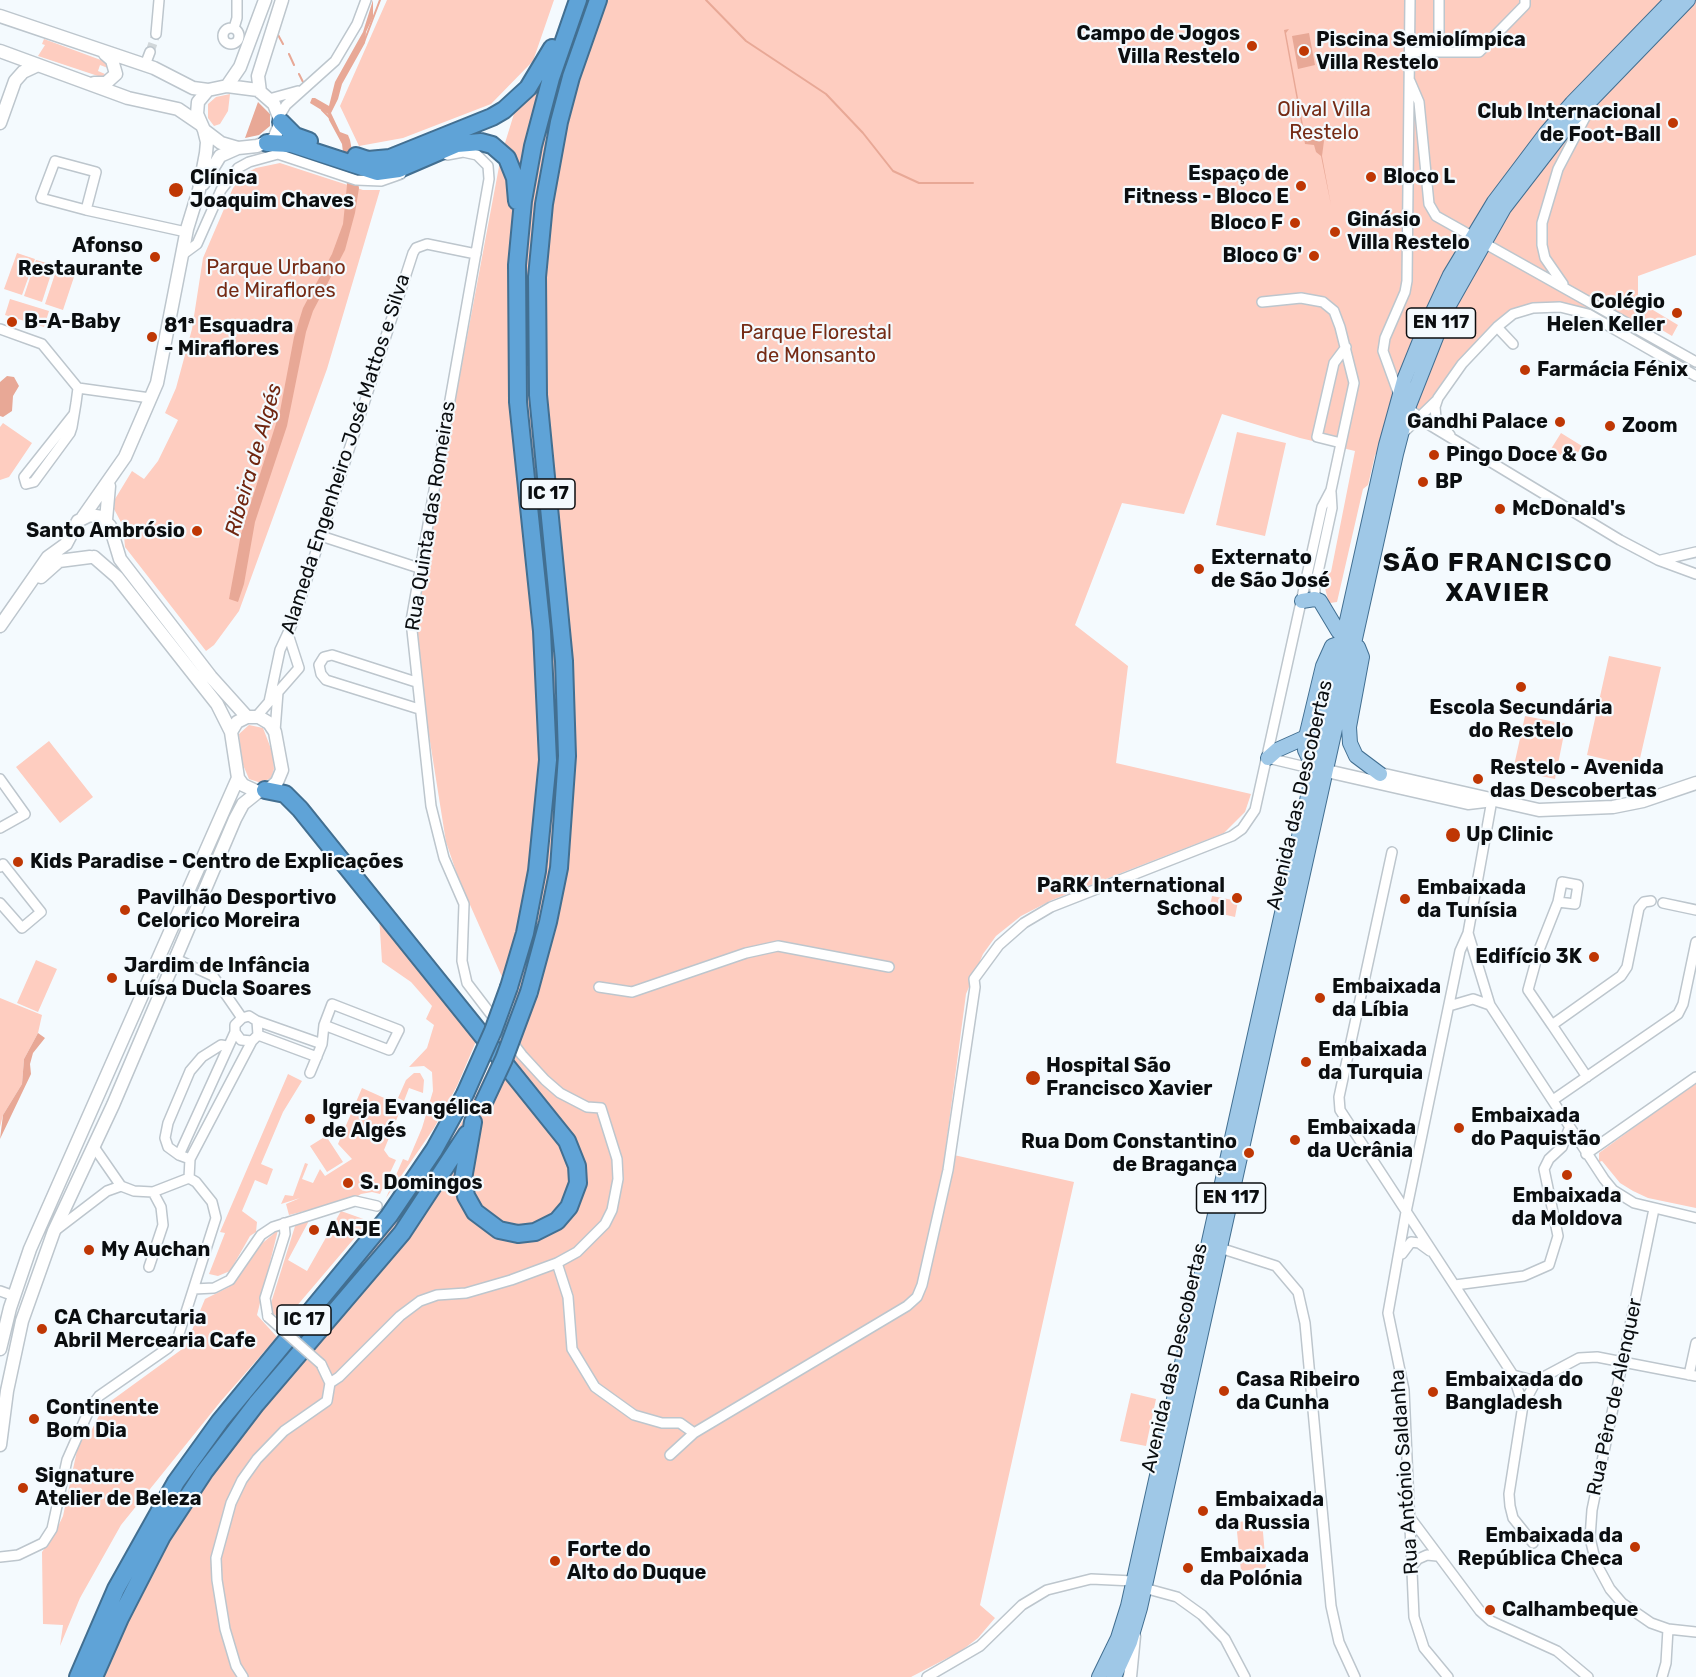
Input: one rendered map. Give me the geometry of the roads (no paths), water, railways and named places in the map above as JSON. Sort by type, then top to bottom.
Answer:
[{"type":"highway","name":"IC 17","points":[[78,1677],[96,1631],[147,1546],[236,1429],[402,1233],[433,1190],[483,1104],[510,1043],[529,992],[546,931],[559,868],[567,756],[564,661],[537,376],[538,261],[546,188],[559,122],[571,77],[598,0]]},
{"type":"highway","name":"IC 17","points":[[94,1677],[120,1618],[147,1546],[176,1482],[220,1421],[398,1204],[441,1138],[465,1094],[493,1031],[509,987],[527,924],[537,871],[548,760],[543,651],[518,402],[516,289],[521,222],[533,146],[551,78],[577,2]]},
{"type":"highway","points":[[281,118],[295,136],[368,160],[398,156],[504,110],[536,77],[577,2]]},
{"type":"highway","points":[[267,143],[291,144],[377,172],[399,169],[457,144],[481,142],[492,145],[507,158],[515,178],[516,289]]},
{"type":"highway","points":[[261,791],[279,792],[291,799],[567,1141],[577,1166],[578,1183],[569,1207],[557,1221],[535,1232],[518,1234],[499,1230],[475,1212],[466,1196],[464,1179],[473,1122]]},
{"type":"main road","name":"Avenida das Descobertas","points":[[1114,1677],[1136,1626],[1139,1584],[1320,770],[1332,740],[1353,591],[1386,445],[1400,396],[1423,333],[1477,240],[1546,133],[1672,0]]},
{"type":"main road","name":"Avenida das Descobertas","points":[[1099,1677],[1118,1638],[1139,1584],[1220,1248],[1347,641],[1401,436],[1413,412],[1436,335],[1477,240],[1532,168],[1598,92],[1688,0]]},
{"type":"main road","points":[[1400,396],[1413,412]]},
{"type":"main road","points":[[1328,611],[1343,605],[1353,591]]},
{"type":"main road","points":[[1308,600],[1328,611],[1347,641],[1361,652],[1362,663],[1349,727],[1350,743],[1356,756],[1380,774]]},
{"type":"main road","points":[[1320,770],[1305,750],[1306,737],[1326,655],[1332,646],[1347,641]]},
{"type":"main road","points":[[1332,740],[1349,727]]},
{"type":"main road","points":[[1268,758],[1277,750],[1306,737]]},
{"type":"street","points":[[156,34],[159,0]]},
{"type":"street","points":[[234,28],[237,18],[237,0]]},
{"type":"street","points":[[227,86],[240,66],[265,0]]},
{"type":"street","points":[[281,118],[265,96],[258,76],[282,0]]},
{"type":"street","points":[[199,190],[220,156],[238,148],[267,143],[278,133],[286,105],[335,61],[357,24],[366,0]]},
{"type":"street","points":[[1400,396],[1383,351],[1385,338],[1405,292],[1407,281],[1410,0]]},
{"type":"street","points":[[1439,0],[1439,52]]},
{"type":"street","points":[[1410,52],[1479,52],[1525,5],[1525,0]]},
{"type":"street","points":[[0,16],[145,65],[186,85],[208,90],[240,86],[265,96],[289,94],[308,85]]},
{"type":"street","points":[[2,52],[137,101],[178,109],[221,143],[238,148]]},
{"type":"street","points":[[2,52],[12,64],[15,81]]},
{"type":"street","points":[[88,82],[106,83],[116,74],[112,60],[101,52]]},
{"type":"street","points":[[145,65],[150,52]]},
{"type":"street","points":[[0,123],[15,81],[23,72],[38,65]]},
{"type":"street","points":[[1410,81],[1419,102],[1430,204],[1436,216],[1696,362]]},
{"type":"street","points":[[0,626],[48,557],[66,544],[72,532],[110,482],[133,441],[150,398],[163,363],[186,232],[199,190],[207,148],[197,114],[198,102],[208,90]]},
{"type":"street","points":[[1450,435],[1436,418],[1435,407],[1438,398],[1462,364],[1497,327],[1513,314],[1533,308],[1560,307],[1574,303],[1568,289],[1545,258],[1542,245],[1542,223],[1565,153],[1598,92]]},
{"type":"street","name":"Rua Quinta das Romeiras","points":[[182,255],[197,244],[221,190],[238,168],[262,157],[288,155],[356,180],[381,181],[463,152],[482,159],[489,169],[411,621],[431,806],[437,834],[464,904],[462,962],[467,982],[522,1055],[545,1080],[561,1093],[587,1107],[601,1108],[617,1159],[618,1179],[612,1210],[595,1237],[557,1263]]},
{"type":"street","points":[[86,210],[96,172],[55,161],[41,198],[86,210],[186,232]]},
{"type":"street","name":"Alameda Engenheiro José Mattos e Silva","points":[[251,717],[269,702],[280,648],[288,634],[321,537],[412,253],[427,244],[476,254]]},
{"type":"street","points":[[670,1455],[694,1433],[888,1319],[917,1297],[922,1285],[948,1170],[975,987],[974,979],[999,945],[1024,923],[1051,907],[1232,836],[1242,829],[1254,810],[1308,600],[1315,586],[1332,508],[1331,490],[1354,383],[1346,347],[1334,311],[1323,302],[1301,298],[1262,302]]},
{"type":"street","points":[[1560,307],[1600,320],[1696,376]]},
{"type":"street","points":[[1497,327],[1513,344]]},
{"type":"street","points":[[0,329],[42,344],[78,388],[150,398]]},
{"type":"street","points":[[1341,443],[1317,437],[1334,363],[1346,347]]},
{"type":"street","points":[[74,414],[24,477],[26,484],[34,482],[70,433],[74,414],[78,388]]},
{"type":"street","points":[[1413,412],[1438,398]]},
{"type":"street","points":[[1413,412],[1563,507],[1658,560],[1696,572]]},
{"type":"street","points":[[106,520],[106,496],[110,482]]},
{"type":"street","points":[[83,517],[97,516],[106,520],[120,559],[211,677],[251,717],[268,723],[275,732]]},
{"type":"street","points":[[72,532],[75,547],[83,555],[92,557],[117,578],[217,704],[231,732],[238,778],[243,784],[261,791]]},
{"type":"street","points":[[321,537],[419,568]]},
{"type":"street","points":[[0,636],[39,580],[53,565],[69,558],[92,557],[104,553],[112,541]]},
{"type":"street","points":[[1658,560],[1696,552]]},
{"type":"street","points":[[0,1443],[7,1391],[22,1322],[54,1232],[94,1147],[243,804],[277,782],[282,770],[275,732],[276,699],[281,687],[297,674],[299,663],[288,634]]},
{"type":"street","points":[[416,682],[332,655],[324,657],[319,665],[321,674],[326,680],[419,709]]},
{"type":"street","points":[[276,669],[278,674],[291,679]]},
{"type":"street","points":[[231,732],[237,722],[251,717]]},
{"type":"street","points":[[1268,758],[1468,803],[1492,800]]},
{"type":"street","points":[[1380,774],[1539,810],[1613,807],[1643,801],[1696,783]]},
{"type":"street","points":[[0,1348],[14,1296],[44,1217],[238,778]]},
{"type":"street","points":[[0,779],[25,814],[0,828]]},
{"type":"street","name":"Rua António Saldanha","points":[[1448,1677],[1433,1662],[1418,1634],[1414,1617],[1404,1390],[1389,1313],[1406,1212],[1460,951],[1468,933],[1492,800]]},
{"type":"street","points":[[1392,852],[1339,1096],[1340,1110],[1514,1375],[1523,1405]]},
{"type":"street","points":[[0,903],[21,928],[41,912],[1,864]]},
{"type":"street","points":[[191,887],[205,893]]},
{"type":"street","points":[[1552,1025],[1621,976],[1627,968],[1639,908],[1644,902],[1651,901]]},
{"type":"street","points":[[1558,902],[1539,950],[1528,990],[1587,1077]]},
{"type":"street","points":[[1664,903],[1696,910]]},
{"type":"street","points":[[179,914],[193,920]]},
{"type":"street","points":[[1468,933],[1490,1005],[1553,1100],[1569,1129],[1613,1190],[1634,1203],[1696,1218]]},
{"type":"street","points":[[1553,1100],[1678,1014],[1683,1004],[1696,942]]},
{"type":"street","points":[[599,987],[632,992],[746,953],[778,946],[889,968]]},
{"type":"street","points":[[176,959],[213,976],[242,1018]]},
{"type":"street","points":[[1449,1006],[1473,999],[1490,1005]]},
{"type":"street","points":[[310,1073],[318,1057],[324,1024],[332,1004],[399,1030],[390,1050],[324,1024]]},
{"type":"street","points":[[179,1155],[235,1032],[235,1024],[242,1018],[249,1016],[257,1021],[322,1044]]},
{"type":"street","points":[[189,1178],[190,1159],[255,1038],[257,1021]]},
{"type":"street","points":[[235,1032],[241,1040],[255,1038],[318,1057]]},
{"type":"street","points":[[190,1159],[168,1147],[165,1138],[168,1123],[190,1071],[202,1057],[221,1045],[227,1046]]},
{"type":"street","points":[[1586,1154],[1696,1077]]},
{"type":"street","points":[[1455,1285],[1524,1276],[1549,1265],[1558,1236],[1544,1169],[1549,1159],[1562,1147],[1569,1129]]},
{"type":"street","points":[[1562,1147],[1580,1144]]},
{"type":"street","points":[[94,1147],[121,1186],[134,1191],[153,1192],[189,1178]]},
{"type":"street","points":[[0,1557],[18,1555],[35,1549],[49,1536],[67,1460],[90,1408],[99,1396],[174,1342],[213,1233],[216,1212],[196,1182],[189,1178]]},
{"type":"street","points":[[54,1232],[107,1191],[121,1186]]},
{"type":"street","points":[[149,1267],[163,1225],[161,1207],[153,1192]]},
{"type":"street","points":[[194,1289],[214,1288],[230,1280],[261,1235],[284,1223],[355,1201],[377,1206]]},
{"type":"street","name":"Rua Pêro de Alenquer","points":[[1654,1209],[1592,1510],[1590,1538],[1596,1563],[1610,1589],[1622,1603],[1635,1614],[1668,1629],[1696,1632]]},
{"type":"street","points":[[243,1677],[236,1666],[225,1629],[217,1580],[216,1558],[226,1518],[242,1480],[257,1459],[284,1431],[327,1401],[330,1383],[321,1364],[268,1317],[264,1298],[285,1234],[284,1223]]},
{"type":"street","points":[[1396,1264],[1406,1246],[1412,1242],[1419,1243],[1436,1256]]},
{"type":"street","points":[[1220,1248],[1276,1266],[1298,1292],[1305,1323],[1331,1606],[1339,1642],[1355,1677]]},
{"type":"street","points":[[330,1383],[339,1377],[400,1316],[420,1301],[437,1295],[466,1293],[557,1263],[568,1297],[572,1349],[595,1387],[634,1415],[662,1423],[680,1423],[694,1433]]},
{"type":"street","points":[[0,1291],[14,1296]]},
{"type":"street","points":[[1533,1543],[1514,1518],[1509,1494],[1523,1405],[1536,1381],[1579,1358],[1597,1357],[1693,1376],[1696,1343]]},
{"type":"street","points":[[1514,1375],[1536,1381]]},
{"type":"street","points":[[1408,1514],[1437,1556],[1480,1611],[1491,1621],[1557,1651],[1588,1677]]},
{"type":"street","points":[[1411,1567],[1418,1559],[1427,1555],[1437,1556]]},
{"type":"street","points":[[927,1677],[980,1646],[1022,1605],[1047,1590],[1091,1578],[1139,1584],[1177,1597],[1202,1615],[1225,1639],[1245,1677]]},
{"type":"street","points":[[1130,1677],[1136,1626]]},
{"type":"street","points":[[1662,1677],[1666,1663],[1668,1629]]},
{"type":"waterway","name":"Ribeira de Algés","points":[[364,42],[380,0]]},
{"type":"waterway","points":[[706,0],[746,41],[826,94],[863,133],[893,171],[919,183],[973,183]]},
{"type":"waterway","points":[[277,33],[283,44]]},
{"type":"waterway","points":[[289,54],[294,65]]},
{"type":"waterway","points":[[299,74],[303,82]]},
{"type":"waterway","points":[[322,110],[331,119]]},
{"type":"tunnel","points":[[150,52],[156,34]]},
{"type":"place","name":"Campo de Jogos Villa Restelo","points":[[1252,46]]},
{"type":"place","name":"Piscina Semiolímpica Villa Restelo","points":[[1304,51]]},
{"type":"place","name":"Club Internacional de Foot-Ball","points":[[1673,123]]},
{"type":"place","name":"Bloco L","points":[[1371,177]]},
{"type":"place","name":"Espaço de Fitness - Bloco E","points":[[1301,186]]},
{"type":"place","name":"Clínica Joaquim Chaves","points":[[176,190]]},
{"type":"place","name":"Bloco F","points":[[1295,223]]},
{"type":"place","name":"Ginásio Villa Restelo","points":[[1335,232]]},
{"type":"place","name":"Bloco G'","points":[[1314,256]]},
{"type":"place","name":"Afonso Restaurante","points":[[155,257]]},
{"type":"place","name":"Colégio Helen Keller","points":[[1677,313]]},
{"type":"place","name":"B-A-Baby","points":[[12,322]]},
{"type":"place","name":"81ª Esquadra - Miraflores","points":[[152,337]]},
{"type":"place","name":"Farmácia Fénix","points":[[1525,370]]},
{"type":"place","name":"Gandhi Palace","points":[[1560,422]]},
{"type":"place","name":"Zoom","points":[[1610,426]]},
{"type":"place","name":"Pingo Doce & Go","points":[[1434,455]]},
{"type":"place","name":"BP","points":[[1423,482]]},
{"type":"place","name":"McDonald's","points":[[1500,509]]},
{"type":"place","name":"Santo Ambrósio","points":[[197,531]]},
{"type":"place","name":"Externato de São José","points":[[1199,569]]},
{"type":"place","name":"Escola Secundária do Restelo","points":[[1521,687]]},
{"type":"place","name":"Restelo - Avenida das Descobertas","points":[[1478,779]]},
{"type":"place","name":"Up Clinic","points":[[1453,835]]},
{"type":"place","name":"Kids Paradise - Centro de Explicações","points":[[18,862]]},
{"type":"place","name":"PaRK International School","points":[[1237,898]]},
{"type":"place","name":"Embaixada da Tunísia","points":[[1405,899]]},
{"type":"place","name":"Pavilhão Desportivo Celorico Moreira","points":[[125,910]]},
{"type":"place","name":"Edifício 3K","points":[[1594,957]]},
{"type":"place","name":"Jardim de Infância Luísa Ducla Soares","points":[[112,978]]},
{"type":"place","name":"Embaixada da Líbia","points":[[1320,998]]},
{"type":"place","name":"Embaixada da Turquia","points":[[1306,1062]]},
{"type":"place","name":"Hospital São Francisco Xavier","points":[[1033,1078]]},
{"type":"place","name":"Igreja Evangélica de Algés","points":[[310,1119]]},
{"type":"place","name":"Embaixada do Paquistão","points":[[1459,1128]]},
{"type":"place","name":"Embaixada da Ucrânia","points":[[1295,1140]]},
{"type":"place","name":"Rua Dom Constantino de Bragança","points":[[1249,1153]]},
{"type":"place","name":"Embaixada da Moldova","points":[[1567,1175]]},
{"type":"place","name":"S. Domingos","points":[[348,1183]]},
{"type":"place","name":"ANJE","points":[[314,1230]]},
{"type":"place","name":"My Auchan","points":[[89,1250]]},
{"type":"place","name":"CA Charcutaria Abril Mercearia Cafe","points":[[42,1329]]},
{"type":"place","name":"Casa Ribeiro da Cunha","points":[[1224,1391]]},
{"type":"place","name":"Embaixada do Bangladesh","points":[[1433,1392]]},
{"type":"place","name":"Continente Bom Dia","points":[[34,1419]]},
{"type":"place","name":"Signature Atelier de Beleza","points":[[23,1488]]},
{"type":"place","name":"Embaixada da Russia","points":[[1203,1511]]},
{"type":"place","name":"Embaixada da República Checa","points":[[1635,1547]]},
{"type":"place","name":"Forte do Alto do Duque","points":[[555,1561]]},
{"type":"place","name":"Embaixada da Polónia","points":[[1188,1568]]},
{"type":"place","name":"Calhambeque","points":[[1490,1610]]},
{"type":"district","name":"SÃO FRANCISCO XAVIER","points":[[1498,578]]},
{"type":"park label","name":"Olival Villa Restelo","points":[[1324,122]]},
{"type":"park label","name":"Parque Urbano de Miraflores","points":[[276,280]]},
{"type":"park label","name":"Parque Florestal de Monsanto","points":[[816,344]]}]
